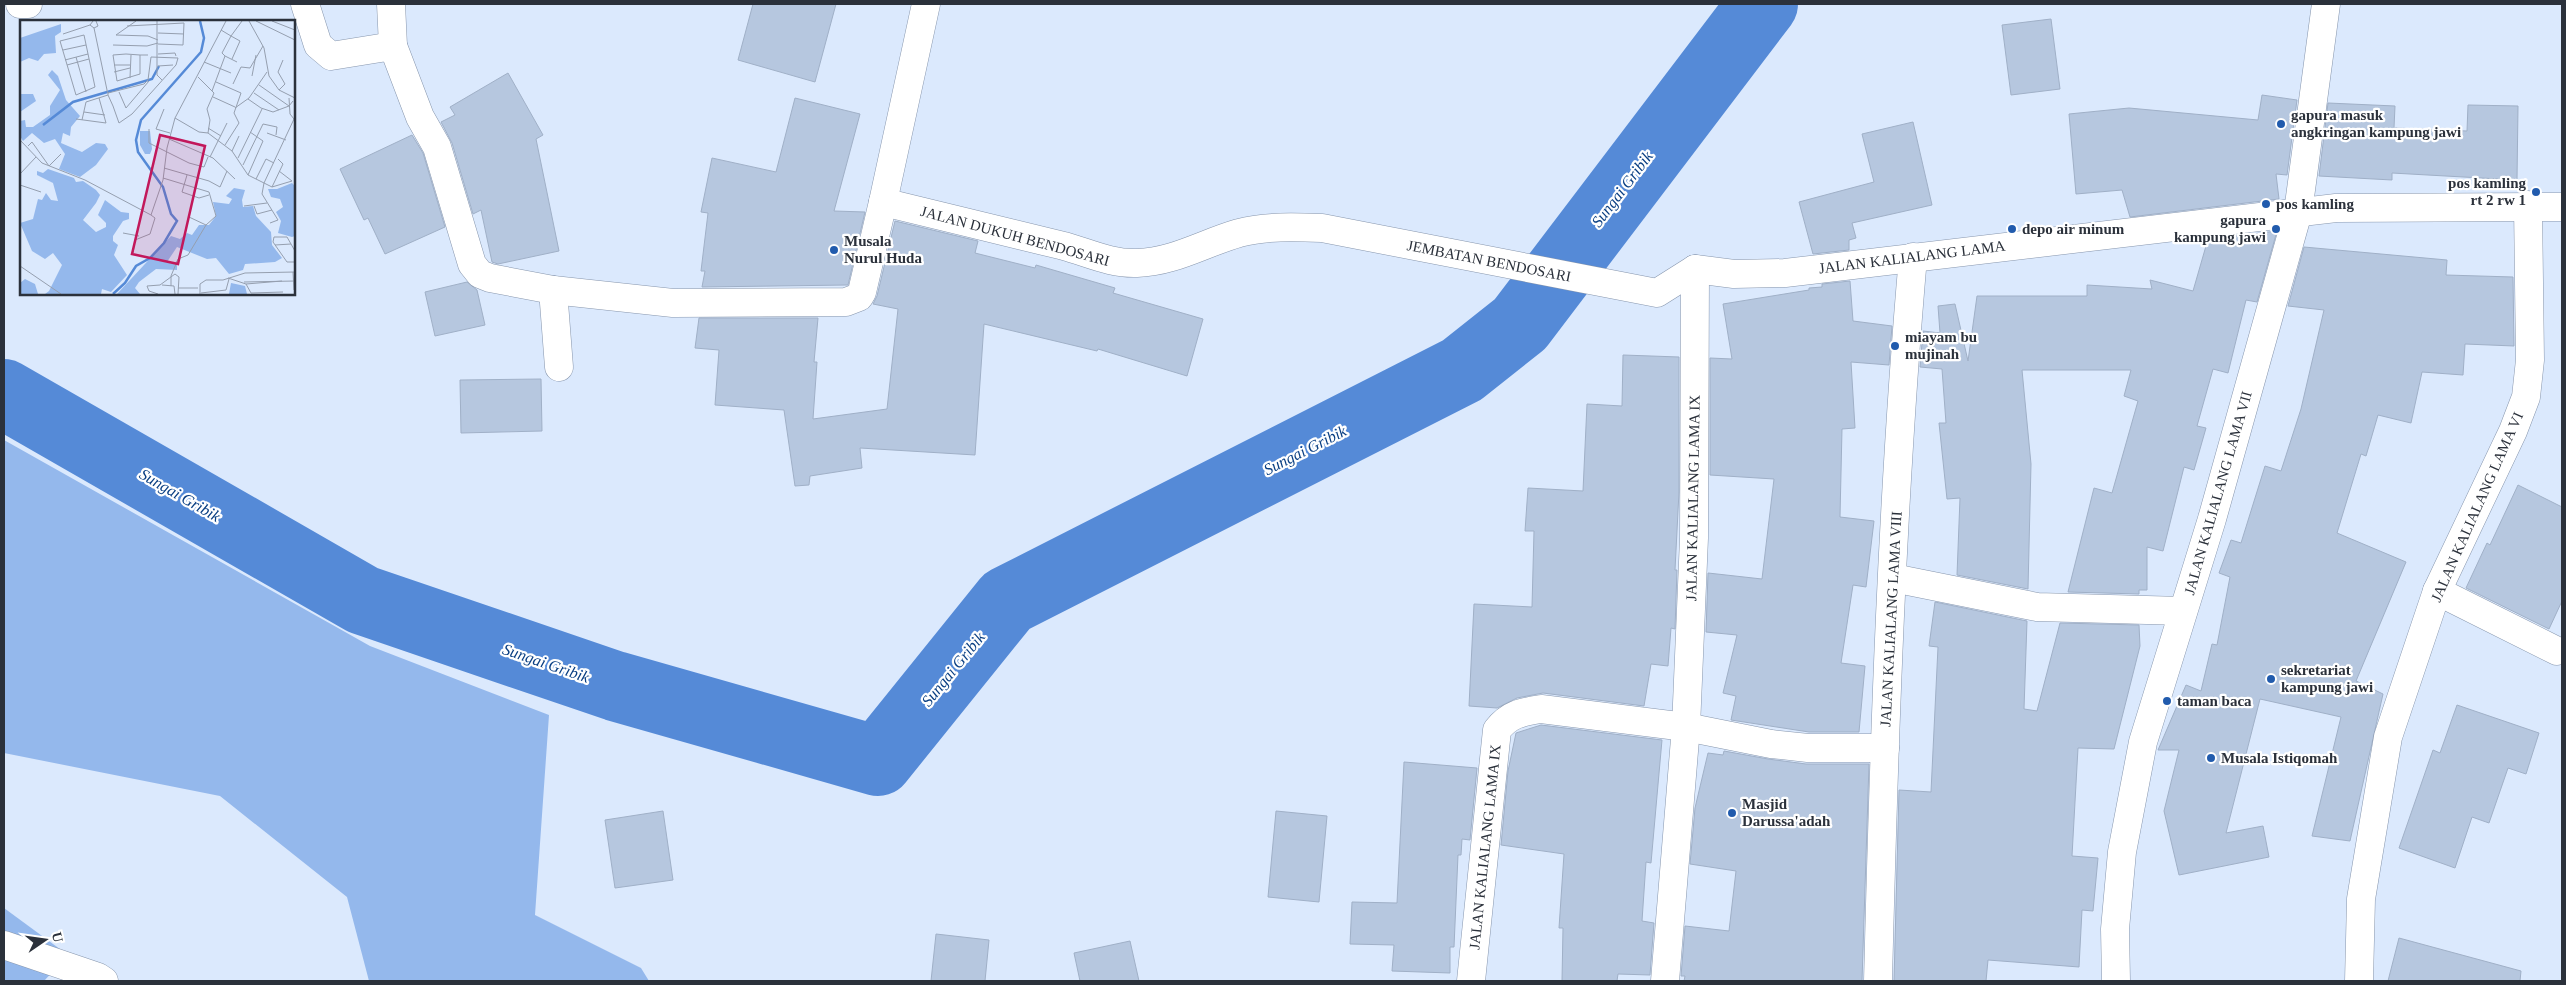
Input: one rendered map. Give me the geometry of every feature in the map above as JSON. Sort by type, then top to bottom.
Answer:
[{"type":"street","points":[[20,4],[28,4]]},
{"type":"street","points":[[305,4],[318,45],[331,56],[393,46]]},
{"type":"street","points":[[391,4],[393,46],[420,117],[437,147],[472,264],[480,274],[490,278],[553,290],[673,303],[846,302],[855,300],[862,292],[926,4]]},
{"type":"street","name":"JALAN KALIALANG LAMA VII","points":[[2116,981],[2115,928],[2122,852],[2143,742],[2212,519],[2298,212],[2326,4]]},
{"type":"street","name":"JALAN DUKUH BENDOSARI","points":[[883,202],[1066,247],[1114,263],[1164,260],[1192,252],[1239,233],[1287,226],[1322,228]]},
{"type":"street","name":"JALAN KALIALANG LAMA","points":[[1695,269],[1734,274],[1785,273],[1913,256],[2336,208],[2528,205],[2562,207]]},
{"type":"street","name":"JALAN KALIALANG LAMA VI","points":[[2359,981],[2361,899],[2388,737],[2437,591],[2513,431],[2526,396],[2530,360],[2528,205]]},
{"type":"street","name":"JEMBATAN BENDOSARI","points":[[1322,228],[1657,293],[1695,269]]},
{"type":"street","name":"JALAN KALIALANG LAMA VIII","points":[[1878,981],[1885,748],[1893,578],[1905,346],[1913,256]]},
{"type":"street","name":"JALAN KALIALANG LAMA IX","points":[[1665,981],[1686,727],[1694,538],[1695,269]]},
{"type":"street","points":[[553,290],[559,367]]},
{"type":"street","points":[[1893,578],[2037,607],[2183,611]]},
{"type":"street","points":[[2437,591],[2557,651]]},
{"type":"street","name":"JALAN KALIALANG LAMA IX","points":[[1471,981],[1497,730],[1506,718],[1519,713],[1540,709],[1686,727]]},
{"type":"street","points":[[1686,727],[1771,744],[1808,748],[1885,748]]},
{"type":"street","points":[[4,945],[98,977],[104,981]]},
{"type":"shaded area","points":[[4,440],[370,646],[549,715],[535,915],[641,968],[649,981],[369,981],[347,897],[220,796],[4,753]]},
{"type":"shaded area","points":[[4,908],[68,955],[44,981],[4,981]]},
{"type":"building","points":[[753,4],[836,4],[815,82],[738,60]]},
{"type":"building","points":[[2051,19],[2060,89],[2011,95],[2002,25]]},
{"type":"building","points":[[508,73],[543,135],[536,139],[559,251],[498,264],[492,262],[481,210],[473,214],[452,143],[441,122],[455,115],[450,107]]},
{"type":"building","points":[[2262,95],[2297,100],[2287,175],[2276,174],[2279,199],[2130,217],[2122,190],[2076,194],[2069,114],[2129,108],[2258,120]]},
{"type":"building","points":[[795,98],[860,114],[834,211],[865,212],[848,285],[702,287],[705,271],[701,271],[708,213],[701,212],[712,158],[776,172]]},
{"type":"building","points":[[2328,103],[2395,106],[2394,128],[2467,131],[2468,105],[2518,106],[2517,180],[2392,173],[2392,180],[2319,176]]},
{"type":"building","points":[[1913,122],[1932,205],[1852,223],[1856,238],[1849,240],[1849,250],[1813,254],[1799,202],[1874,182],[1862,134]]},
{"type":"building","points":[[412,135],[423,153],[445,227],[385,254],[368,218],[364,220],[340,169]]},
{"type":"building","points":[[895,221],[978,241],[975,253],[1035,268],[1036,265],[1115,288],[1113,293],[1203,319],[1187,376],[1098,349],[1097,351],[984,324],[975,455],[860,448],[862,468],[810,476],[809,485],[795,486],[784,410],[715,405],[719,350],[695,348],[699,318],[818,318],[814,362],[817,362],[813,419],[887,409],[898,309],[873,304],[877,296]]},
{"type":"building","points":[[2277,231],[2257,302],[2246,300],[2228,373],[2213,369],[2197,426],[2206,428],[2194,470],[2184,467],[2163,551],[2147,547],[2147,590],[2139,590],[2139,594],[2068,592],[2094,488],[2112,493],[2138,401],[2124,396],[2131,370],[2022,370],[2031,464],[2028,589],[1957,575],[1960,498],[1947,499],[1939,423],[1946,423],[1942,369],[1920,367],[1923,331],[1940,333],[1938,306],[1955,304],[1968,361],[1977,296],[2087,296],[2087,285],[2152,289],[2150,280],[2193,291],[2208,239]]},
{"type":"building","points":[[2304,247],[2447,260],[2446,275],[2513,277],[2514,346],[2465,344],[2463,375],[2422,372],[2411,423],[2378,415],[2366,456],[2361,454],[2337,533],[2406,562],[2356,681],[2383,694],[2350,841],[2312,836],[2341,717],[2260,699],[2226,833],[2263,826],[2269,857],[2179,875],[2164,811],[2179,750],[2158,750],[2186,685],[2201,691],[2212,644],[2217,645],[2230,577],[2219,573],[2231,540],[2241,543],[2265,466],[2281,471],[2301,409],[2324,310],[2288,306]]},
{"type":"building","points":[[1850,281],[1853,321],[1892,326],[1889,365],[1851,362],[1855,428],[1842,429],[1840,517],[1874,521],[1866,587],[1853,585],[1841,663],[1865,666],[1859,732],[1809,732],[1731,720],[1736,696],[1723,693],[1737,635],[1706,632],[1708,573],[1762,579],[1774,479],[1710,475],[1710,358],[1732,359],[1723,304],[1809,290],[1809,288],[1822,287],[1822,284]]},
{"type":"building","points":[[467,282],[477,290],[485,325],[435,336],[425,292]]},
{"type":"building","points":[[1623,355],[1679,357],[1679,492],[1675,570],[1677,570],[1675,629],[1671,628],[1668,666],[1651,664],[1644,706],[1543,693],[1517,698],[1497,708],[1469,706],[1474,604],[1532,607],[1534,531],[1525,531],[1528,488],[1583,491],[1587,404],[1622,406]]},
{"type":"building","points":[[541,379],[542,431],[461,433],[460,380]]},
{"type":"building","points":[[2518,485],[2562,507],[2562,601],[2549,629],[2466,588],[2487,543],[2490,545]]},
{"type":"building","points":[[1935,602],[2027,621],[2024,709],[2037,711],[2060,623],[2139,625],[2140,646],[2114,749],[2078,748],[2072,856],[2098,858],[2093,911],[2082,910],[2079,967],[1988,960],[1986,981],[1894,981],[1899,790],[1931,792],[1938,647],[1929,646]]},
{"type":"building","points":[[2457,705],[2539,733],[2526,774],[2508,768],[2489,823],[2472,817],[2455,868],[2399,848],[2433,750],[2440,753]]},
{"type":"building","points":[[1541,725],[1662,740],[1651,863],[1646,862],[1642,921],[1654,923],[1650,975],[1618,974],[1617,981],[1562,981],[1563,928],[1559,928],[1564,854],[1501,845],[1508,771],[1516,733]]},
{"type":"building","points":[[1724,751],[1806,764],[1869,764],[1862,981],[1684,981],[1685,976],[1681,976],[1685,926],[1729,931],[1736,871],[1690,864],[1695,808],[1708,753],[1723,755]]},
{"type":"building","points":[[1404,762],[1477,768],[1470,840],[1462,839],[1461,855],[1458,855],[1454,947],[1450,947],[1450,973],[1392,971],[1394,945],[1350,944],[1352,902],[1397,903]]},
{"type":"building","points":[[663,811],[673,880],[615,888],[605,820]]},
{"type":"building","points":[[1276,811],[1327,816],[1319,902],[1268,897]]},
{"type":"building","points":[[936,934],[989,940],[985,981],[931,981]]},
{"type":"building","points":[[2399,938],[2521,971],[2520,981],[2388,981]]},
{"type":"building","points":[[1130,941],[1139,981],[1080,981],[1074,953]]},
{"type":"waterway","name":"Sungai Gribik","points":[[4,394],[363,600],[615,686],[878,761],[1007,601],[1462,370],[1520,324],[1763,4]]},
{"type":"place","name":"gapura masuk angkringan kampung jawi","points":[[2281,124]]},
{"type":"place","name":"pos kamling rt 2 rw 1","points":[[2536,192]]},
{"type":"place","name":"pos kamling","points":[[2266,204]]},
{"type":"place","name":"depo air minum","points":[[2012,229]]},
{"type":"place","name":"gapura kampung jawi","points":[[2276,229]]},
{"type":"place","name":"Musala Nurul Huda","points":[[834,250]]},
{"type":"place","name":"miayam bu mujinah","points":[[1895,346]]},
{"type":"place","name":"sekretariat kampung jawi","points":[[2271,679]]},
{"type":"place","name":"taman baca","points":[[2167,701]]},
{"type":"place","name":"Musala Istiqomah","points":[[2211,758]]},
{"type":"place","name":"Masjid Darussa'adah","points":[[1732,813]]}]
